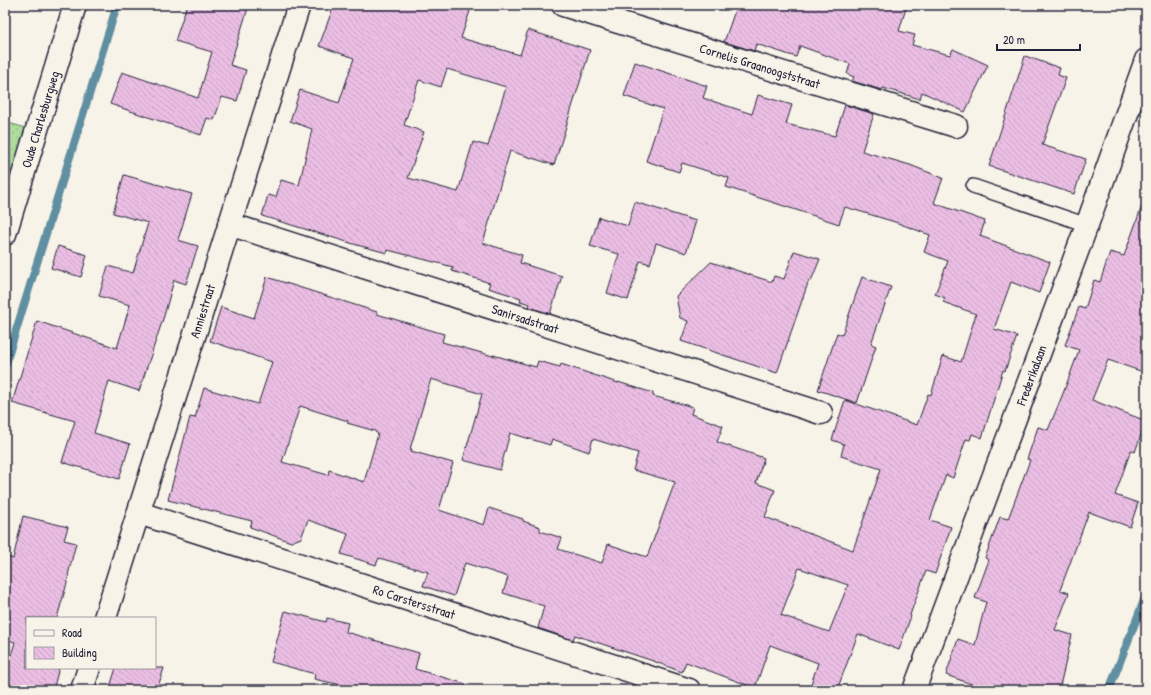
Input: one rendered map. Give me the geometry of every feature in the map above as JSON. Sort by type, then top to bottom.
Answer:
[{"type":"street","name":"Oude Charlesburgweg","points":[[5,234],[75,5]]},
{"type":"street","name":"Anniestraat","points":[[105,617],[299,5]]},
{"type":"street","name":"Cornelis Graanoogststraat","points":[[563,5],[956,126]]},
{"type":"street","name":"Frederikalaan","points":[[914,690],[1087,225],[1146,60]]},
{"type":"street","name":"Sanirsadstraat","points":[[229,224],[821,413]]},
{"type":"street","name":"Ro Carstersstraat","points":[[139,513],[689,690]]},
{"type":"street","points":[[82,690],[89,669]]},
{"type":"lane","points":[[973,186],[1087,225]]},
{"type":"green space","points":[[5,122],[26,128],[5,199]]},
{"type":"building","points":[[187,5],[249,5],[230,65],[246,70],[237,101],[222,97],[214,120],[207,118],[201,135],[110,104],[122,72],[198,98],[212,52],[175,41]]},
{"type":"building","points":[[334,5],[472,5],[461,38],[520,55],[528,30],[590,50],[554,165],[510,151],[483,243],[522,255],[520,263],[562,276],[550,314],[529,307],[530,304],[520,301],[521,298],[488,288],[490,283],[452,271],[453,267],[388,250],[387,253],[357,245],[262,216],[268,195],[276,197],[281,180],[299,185],[312,129],[290,121],[300,90],[339,103],[354,58],[319,46]],"holes":[[[447,69],[506,87],[488,146],[473,142],[458,192],[408,178],[424,132],[404,125],[419,80],[441,87]]]},
{"type":"building","points":[[737,5],[907,5],[899,31],[915,35],[912,45],[950,55],[953,49],[988,65],[965,112],[922,92],[920,99],[852,81],[854,77],[847,74],[850,64],[800,46],[796,57],[756,44],[754,51],[724,42]]},
{"type":"building","points":[[1025,56],[1060,68],[1058,75],[1066,78],[1042,145],[1086,159],[1074,194],[989,166]]},
{"type":"building","points":[[635,62],[707,86],[703,98],[752,114],[758,95],[792,105],[786,124],[835,136],[845,105],[874,114],[862,151],[910,165],[943,178],[934,203],[985,221],[980,236],[1050,262],[1039,293],[1011,282],[994,329],[1017,336],[1005,371],[1003,370],[982,438],[972,434],[970,440],[966,439],[953,478],[946,475],[930,520],[951,527],[935,574],[926,571],[899,650],[858,634],[837,690],[809,690],[818,663],[770,645],[755,688],[686,662],[682,672],[575,635],[573,640],[538,628],[544,606],[503,593],[508,577],[465,563],[454,596],[423,586],[428,572],[379,558],[376,565],[341,554],[348,534],[308,520],[301,538],[291,542],[250,527],[252,521],[168,500],[190,417],[195,418],[204,388],[258,404],[272,362],[210,341],[221,307],[254,318],[267,277],[377,312],[377,314],[444,334],[442,342],[536,367],[538,361],[560,367],[561,364],[653,393],[653,396],[693,407],[691,414],[723,426],[717,442],[764,458],[756,483],[775,490],[765,517],[853,550],[881,469],[841,456],[844,444],[832,440],[845,400],[917,425],[928,394],[931,395],[943,356],[961,362],[976,314],[943,302],[945,298],[935,294],[948,261],[924,252],[930,235],[895,222],[845,207],[839,224],[726,187],[729,178],[682,163],[679,172],[646,161],[663,109],[624,96]],"holes":[[[431,379],[482,394],[463,460],[500,470],[510,433],[550,445],[552,439],[589,452],[593,439],[638,453],[633,470],[675,482],[647,557],[608,544],[602,563],[558,549],[562,538],[540,531],[540,527],[523,521],[523,519],[489,508],[484,525],[439,510],[453,463],[411,451],[412,449],[410,449]],[[300,406],[348,421],[347,423],[375,431],[378,434],[364,482],[329,470],[328,475],[282,462]],[[799,568],[848,585],[829,632],[781,615]]]},
{"type":"building","points":[[124,175],[192,194],[178,240],[198,246],[186,284],[174,280],[164,316],[139,391],[109,381],[94,433],[130,444],[119,479],[62,462],[75,421],[12,403],[37,321],[117,348],[130,305],[99,296],[108,266],[133,273],[148,223],[113,213]]},
{"type":"building","points":[[635,202],[696,221],[686,253],[656,243],[650,264],[640,261],[628,300],[607,293],[619,254],[590,246],[599,217],[628,226]]},
{"type":"building","points":[[1143,203],[1146,204],[1146,373],[1108,360],[1092,400],[1146,421],[1135,452],[1131,450],[1115,495],[1138,503],[1130,527],[1089,512],[1060,590],[1069,593],[1055,630],[1072,635],[1059,690],[988,690],[946,675],[958,639],[975,645],[986,602],[975,598],[989,560],[985,558],[1000,517],[1008,519],[1030,460],[1027,459],[1038,427],[1048,430],[1064,391],[1079,350],[1065,345],[1079,307],[1085,309],[1094,280],[1100,282],[1110,252],[1124,256]]},
{"type":"building","points":[[58,246],[87,255],[81,277],[51,268]]},
{"type":"building","points":[[794,251],[820,259],[811,281],[809,280],[777,373],[681,341],[688,321],[680,318],[676,296],[711,262],[772,282],[774,276],[784,279]]},
{"type":"building","points":[[862,277],[891,287],[871,344],[876,346],[857,403],[818,390],[837,333],[842,335]]},
{"type":"building","points":[[23,516],[68,527],[64,540],[76,543],[69,576],[57,617],[26,617],[26,669],[59,669],[53,690],[5,690],[5,677],[15,642],[5,639],[5,556],[13,559]]},
{"type":"building","points":[[285,611],[326,622],[327,618],[348,623],[346,632],[419,653],[415,669],[466,684],[465,690],[349,690],[350,687],[314,679],[315,674],[271,662]]},
{"type":"building","points":[[164,668],[157,690],[109,690],[116,669]]},
{"type":"waterway","points":[[5,366],[117,5]]},
{"type":"waterway","points":[[1109,690],[1146,595]]}]
